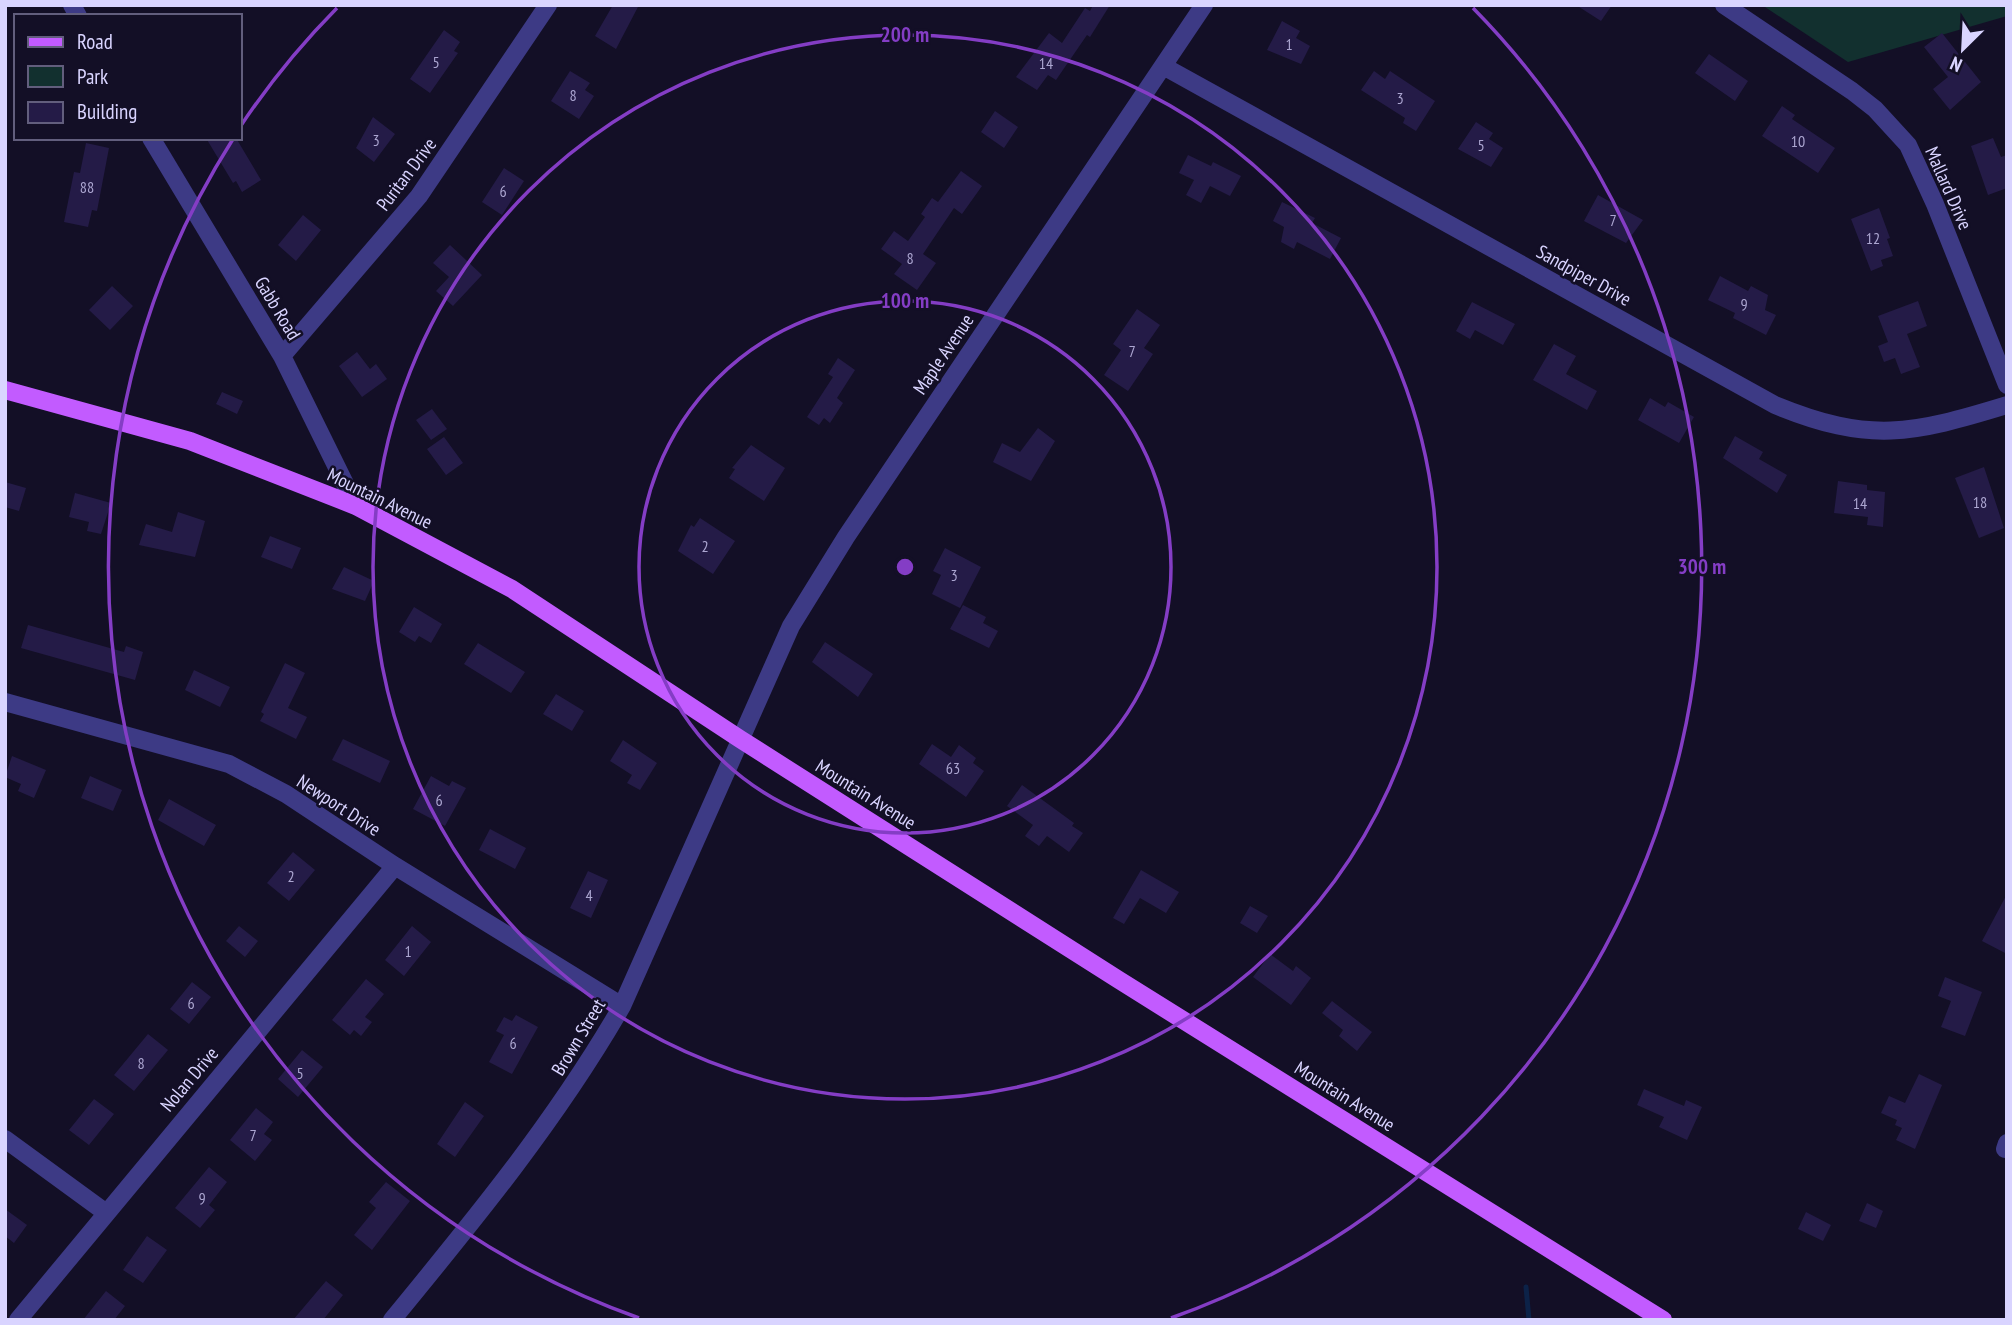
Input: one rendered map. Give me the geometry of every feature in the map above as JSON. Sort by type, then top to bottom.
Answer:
[{"type":"main road","name":"Mountain Avenue","points":[[5,390],[190,441],[356,506],[512,589],[740,739],[1663,1320]]},
{"type":"street","name":"Puritan Drive","points":[[282,356],[419,196],[548,5]]},
{"type":"street","name":"Maple Avenue","points":[[740,739],[791,625],[846,537],[1204,5]]},
{"type":"street","name":"Mallard Drive","points":[[1724,5],[1852,91],[1875,109],[1908,145],[1936,204],[2007,385]]},
{"type":"street","name":"Sandpiper Drive","points":[[1163,66],[1763,398],[1803,416],[1854,430],[1893,432],[1938,426],[2007,405]]},
{"type":"street","name":"Gabb Road","points":[[152,140],[282,356],[356,506]]},
{"type":"street","name":"Newport Drive","points":[[5,702],[229,764],[286,794],[395,866],[622,1006]]},
{"type":"street","name":"Brown Street","points":[[391,1320],[546,1126],[590,1062],[622,1006],[740,739]]},
{"type":"street","name":"Nolan Drive","points":[[18,1320],[395,866]]},
{"type":"street","points":[[5,1139],[106,1212]]},
{"type":"green space","points":[[1762,5],[2007,5],[2007,16],[1848,62]]},
{"type":"building","points":[[613,5],[639,5],[616,49],[595,36]]},
{"type":"building","points":[[1093,5],[1110,5],[1090,37],[1087,35],[1056,80],[1048,75],[1037,90],[1016,77],[1049,33],[1062,43],[1085,8],[1090,11]]},
{"type":"building","points":[[1576,5],[1612,5],[1601,21]]},
{"type":"building","points":[[1282,21],[1300,31],[1296,38],[1310,46],[1301,64],[1267,50]]},
{"type":"building","points":[[444,30],[460,42],[454,51],[458,53],[430,93],[410,79]]},
{"type":"building","points":[[1942,33],[1981,82],[1950,110],[1933,89],[1948,77],[1924,47]]},
{"type":"building","points":[[1709,54],[1748,81],[1735,101],[1695,73]]},
{"type":"building","points":[[570,71],[590,83],[585,90],[594,96],[579,119],[551,101]]},
{"type":"building","points":[[1374,71],[1385,79],[1390,71],[1435,101],[1416,131],[1403,123],[1405,118],[1361,90]]},
{"type":"building","points":[[1782,106],[1795,115],[1792,119],[1835,148],[1818,173],[1762,136]]},
{"type":"building","points":[[995,111],[1018,127],[1004,148],[981,132]]},
{"type":"building","points":[[373,117],[395,134],[374,162],[356,148]]},
{"type":"building","points":[[1476,122],[1493,133],[1489,139],[1503,148],[1491,167],[1458,149]]},
{"type":"building","points":[[1993,138],[2001,157],[2007,155],[2007,188],[1988,195],[1971,146]]},
{"type":"building","points":[[207,140],[237,140],[261,180],[242,192],[236,181],[233,183]]},
{"type":"building","points":[[86,143],[109,148],[97,211],[92,210],[88,227],[64,222],[74,172],[80,173]]},
{"type":"building","points":[[1188,155],[1211,166],[1213,162],[1241,176],[1230,196],[1210,186],[1201,203],[1186,195],[1194,180],[1179,173]]},
{"type":"building","points":[[504,168],[524,181],[502,215],[482,202]]},
{"type":"building","points":[[961,171],[982,186],[962,214],[954,208],[923,254],[936,263],[917,290],[894,274],[902,264],[881,249],[894,231],[908,241],[925,217],[921,214],[932,198],[938,202]]},
{"type":"building","points":[[1598,195],[1643,220],[1626,243],[1584,221]]},
{"type":"building","points":[[1282,202],[1315,218],[1312,223],[1341,238],[1330,259],[1297,242],[1294,249],[1281,242],[1284,227],[1273,221]]},
{"type":"building","points":[[1879,208],[1890,238],[1887,239],[1893,256],[1881,260],[1883,266],[1871,271],[1851,219]]},
{"type":"building","points":[[303,215],[321,230],[296,261],[278,245]]},
{"type":"building","points":[[450,245],[482,275],[453,306],[436,291],[449,277],[433,263]]},
{"type":"building","points":[[1720,276],[1748,291],[1751,286],[1768,295],[1765,310],[1776,315],[1766,335],[1733,318],[1735,313],[1708,300]]},
{"type":"building","points":[[112,286],[133,306],[110,330],[89,310]]},
{"type":"building","points":[[1918,301],[1927,326],[1907,334],[1920,367],[1901,374],[1895,358],[1884,362],[1878,346],[1888,342],[1878,316]]},
{"type":"building","points":[[1472,302],[1515,324],[1503,345],[1475,330],[1470,339],[1456,331]]},
{"type":"building","points":[[1137,309],[1160,325],[1144,348],[1153,354],[1128,391],[1104,375],[1121,350],[1113,344]]},
{"type":"building","points":[[1554,344],[1576,356],[1566,374],[1597,391],[1587,410],[1533,380]]},
{"type":"building","points":[[357,352],[370,369],[376,364],[387,379],[362,397],[339,366]]},
{"type":"building","points":[[838,358],[855,370],[837,398],[843,403],[830,423],[824,418],[819,425],[807,417],[833,377],[828,374]]},
{"type":"building","points":[[222,392],[243,401],[237,414],[216,404]]},
{"type":"building","points":[[1650,398],[1665,407],[1668,402],[1694,417],[1679,443],[1638,420]]},
{"type":"building","points":[[432,409],[447,429],[431,440],[416,420]]},
{"type":"building","points":[[1038,428],[1055,441],[1031,481],[993,462],[1002,443],[1020,452]]},
{"type":"building","points":[[1735,436],[1763,452],[1759,459],[1787,475],[1777,493],[1723,458]]},
{"type":"building","points":[[444,437],[463,463],[446,475],[427,449]]},
{"type":"building","points":[[751,445],[785,468],[764,501],[729,478],[735,469],[732,468]]},
{"type":"building","points":[[1984,467],[2004,528],[1979,538],[1955,478]]},
{"type":"building","points":[[1838,481],[1867,485],[1867,490],[1885,492],[1883,527],[1867,525],[1868,517],[1834,513]]},
{"type":"building","points":[[5,482],[26,488],[19,511],[5,507]]},
{"type":"building","points":[[75,493],[111,503],[101,534],[87,531],[89,522],[69,517]]},
{"type":"building","points":[[178,512],[205,521],[195,557],[139,545],[146,524],[172,532]]},
{"type":"building","points":[[700,518],[735,541],[713,574],[678,551],[691,525],[694,527]]},
{"type":"building","points":[[270,536],[301,548],[292,569],[261,557]]},
{"type":"building","points":[[945,548],[981,567],[960,608],[932,594],[941,575],[933,571]]},
{"type":"building","points":[[344,567],[374,581],[365,601],[332,589]]},
{"type":"building","points":[[963,605],[986,617],[983,623],[998,631],[989,648],[950,629]]},
{"type":"building","points":[[414,607],[442,624],[431,643],[419,636],[415,642],[399,632]]},
{"type":"building","points":[[28,625],[124,652],[126,646],[143,652],[135,680],[21,648]]},
{"type":"building","points":[[825,642],[873,674],[858,697],[812,662]]},
{"type":"building","points":[[478,643],[525,672],[511,693],[464,664]]},
{"type":"building","points":[[285,663],[305,673],[288,708],[307,717],[296,739],[260,721],[264,714],[261,712]]},
{"type":"building","points":[[194,670],[230,687],[220,707],[185,690]]},
{"type":"building","points":[[556,694],[584,711],[572,731],[543,714]]},
{"type":"building","points":[[343,739],[390,761],[380,783],[332,760]]},
{"type":"building","points":[[623,740],[657,763],[640,790],[627,783],[632,775],[610,761]]},
{"type":"building","points":[[932,744],[951,757],[959,745],[976,758],[973,763],[984,771],[966,797],[919,764]]},
{"type":"building","points":[[12,756],[46,770],[34,798],[18,791],[21,784],[5,777]]},
{"type":"building","points":[[90,776],[122,790],[113,811],[81,798]]},
{"type":"building","points":[[431,776],[449,786],[452,781],[466,788],[445,826],[413,809]]},
{"type":"building","points":[[1022,785],[1074,823],[1072,826],[1083,833],[1069,852],[1047,836],[1039,846],[1025,836],[1033,825],[1007,806]]},
{"type":"building","points":[[169,799],[216,825],[204,846],[158,820]]},
{"type":"building","points":[[490,829],[526,848],[515,869],[479,850]]},
{"type":"building","points":[[293,852],[315,870],[289,901],[267,883]]},
{"type":"building","points":[[1141,870],[1179,892],[1166,913],[1140,898],[1124,924],[1113,918]]},
{"type":"building","points":[[588,871],[608,880],[591,918],[570,908]]},
{"type":"building","points":[[2007,894],[2007,954],[1982,941]]},
{"type":"building","points":[[1250,906],[1268,916],[1257,933],[1240,923]]},
{"type":"building","points":[[239,926],[258,941],[245,957],[226,941]]},
{"type":"building","points":[[412,926],[431,942],[404,976],[385,960]]},
{"type":"building","points":[[1270,954],[1293,971],[1296,966],[1311,978],[1291,1005],[1253,977]]},
{"type":"building","points":[[1945,977],[1982,992],[1965,1036],[1941,1027],[1951,1001],[1938,996]]},
{"type":"building","points":[[366,979],[384,994],[365,1017],[372,1022],[361,1036],[354,1030],[350,1035],[332,1020]]},
{"type":"building","points":[[192,982],[211,997],[189,1024],[170,1009]]},
{"type":"building","points":[[1332,1001],[1372,1032],[1357,1051],[1339,1036],[1343,1030],[1322,1013]]},
{"type":"building","points":[[516,1015],[538,1027],[512,1074],[489,1062],[504,1035],[496,1031],[504,1017],[512,1021]]},
{"type":"building","points":[[148,1034],[168,1050],[134,1091],[114,1075]]},
{"type":"building","points":[[302,1050],[323,1067],[298,1097],[278,1079]]},
{"type":"building","points":[[1919,1074],[1942,1085],[1915,1149],[1896,1140],[1902,1128],[1895,1125],[1897,1120],[1881,1113],[1889,1096],[1905,1103]]},
{"type":"building","points":[[1644,1089],[1684,1106],[1686,1100],[1702,1107],[1687,1140],[1659,1127],[1664,1117],[1637,1105]]},
{"type":"building","points":[[94,1099],[114,1114],[89,1145],[69,1130]]},
{"type":"building","points":[[465,1102],[484,1116],[455,1157],[437,1144]]},
{"type":"building","points":[[256,1108],[273,1122],[264,1134],[272,1140],[255,1161],[230,1140]]},
{"type":"building","points":[[209,1167],[227,1182],[209,1205],[215,1210],[200,1228],[175,1208]]},
{"type":"building","points":[[386,1182],[410,1201],[372,1250],[354,1235],[376,1208],[369,1202]]},
{"type":"building","points":[[1867,1203],[1883,1211],[1876,1228],[1859,1221]]},
{"type":"building","points":[[5,1209],[27,1225],[14,1243],[5,1236]]},
{"type":"building","points":[[1806,1212],[1831,1225],[1823,1241],[1798,1229]]},
{"type":"building","points":[[147,1236],[167,1250],[143,1283],[123,1270]]},
{"type":"building","points":[[326,1281],[343,1295],[323,1320],[293,1320]]},
{"type":"building","points":[[106,1291],[125,1306],[114,1320],[83,1320]]},
{"type":"waterway","points":[[1526,1287],[1529,1320]]}]
